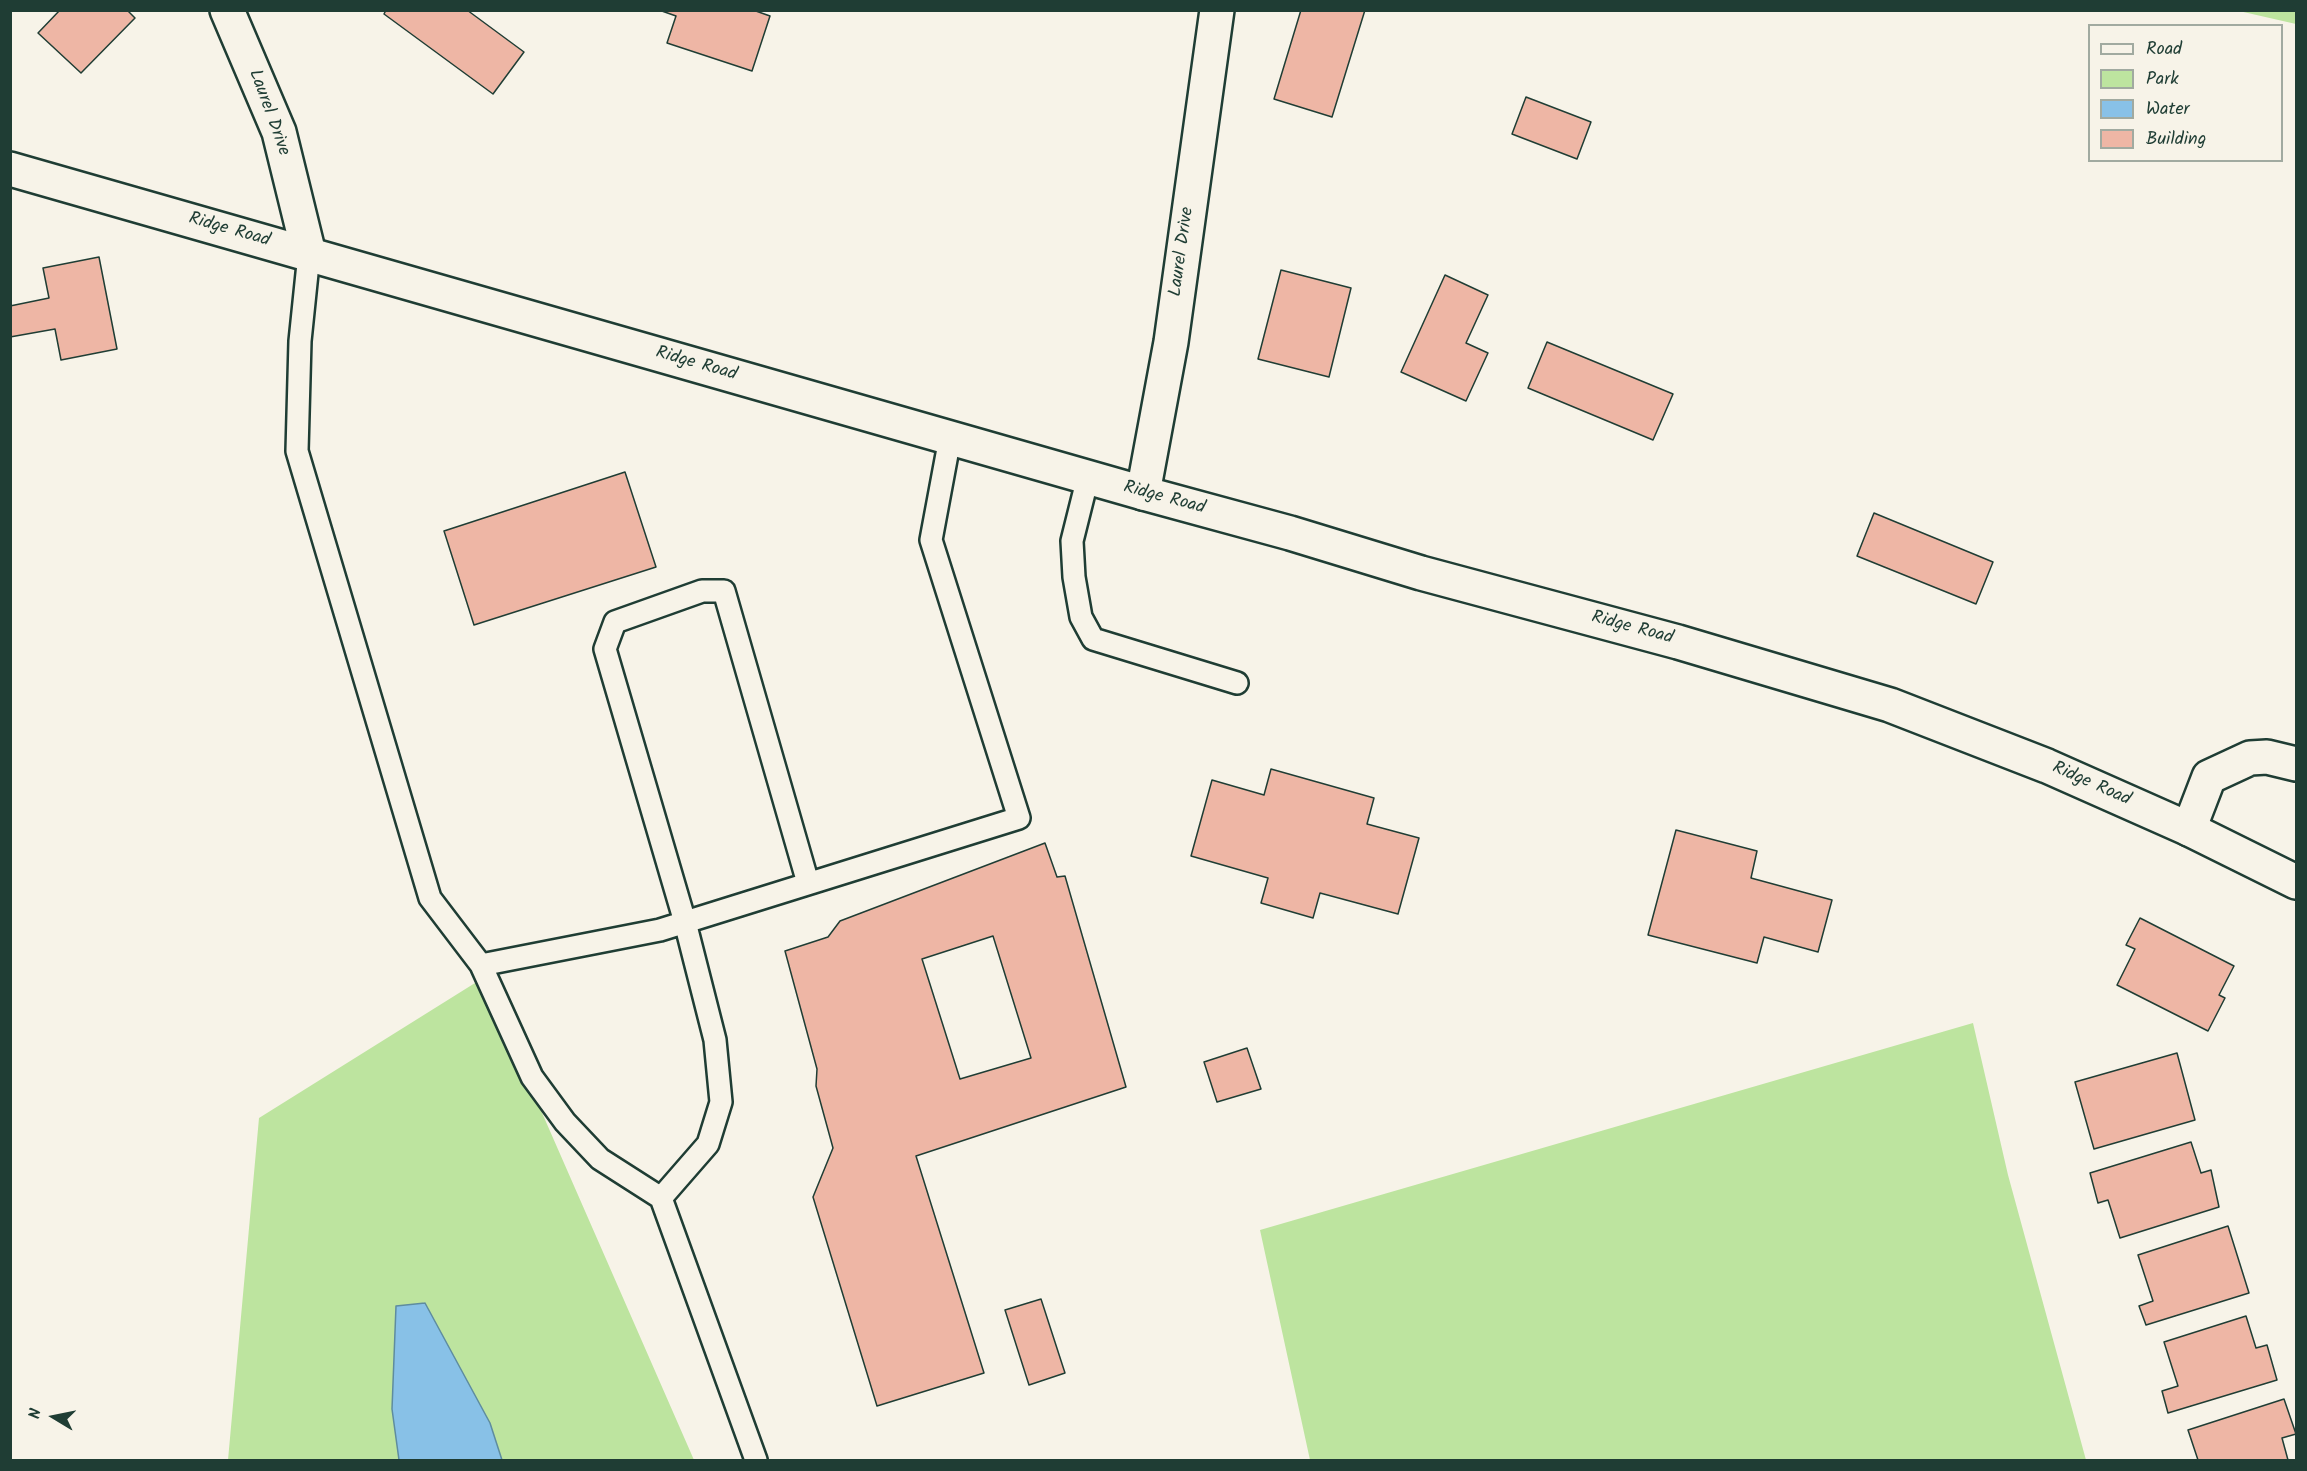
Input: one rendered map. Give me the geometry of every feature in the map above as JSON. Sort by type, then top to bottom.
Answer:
[{"type":"street","name":"Laurel Drive","points":[[227,10],[279,132],[309,254]]},
{"type":"street","name":"Laurel Drive","points":[[1143,493],[1171,342],[1217,10]]},
{"type":"street","name":"Ridge Road","points":[[10,170],[1143,493],[1678,642],[1890,705],[2048,766],[2189,829],[2296,882]]},
{"type":"street","points":[[2189,829],[2210,777],[2250,758],[2267,757],[2296,764]]},
{"type":"lane","points":[[309,254],[300,341],[297,451],[430,898],[481,965],[532,1077],[565,1122],[600,1159],[661,1198],[756,1461]]},
{"type":"lane","points":[[481,965],[648,933],[1019,818],[931,540],[950,438]]},
{"type":"lane","points":[[1088,477],[1072,541],[1074,577],[1081,617],[1093,639],[1237,683]]},
{"type":"lane","points":[[661,1198],[708,1144],[721,1102],[715,1040],[685,922],[605,649],[615,622],[702,591],[724,591],[808,884]]},
{"type":"green space","points":[[2239,11],[2296,11],[2296,24]]},
{"type":"green space","points":[[483,978],[694,1460],[228,1460],[259,1118]]},
{"type":"green space","points":[[1973,1023],[2008,1175],[2086,1460],[1310,1460],[1260,1230]]},
{"type":"water","points":[[425,1303],[490,1423],[502,1460],[399,1460],[392,1409],[396,1306]]},
{"type":"building","points":[[60,10],[127,10],[135,18],[81,73],[38,33]]},
{"type":"building","points":[[386,10],[467,10],[524,52],[493,94],[384,14]]},
{"type":"building","points":[[659,10],[753,10],[770,16],[752,71],[667,43],[676,16]]},
{"type":"building","points":[[1301,10],[1365,10],[1332,117],[1274,99]]},
{"type":"building","points":[[1526,97],[1591,122],[1577,159],[1512,134]]},
{"type":"building","points":[[99,257],[117,349],[61,360],[55,329],[10,337],[10,306],[49,298],[43,268]]},
{"type":"building","points":[[1281,270],[1351,288],[1329,377],[1258,359]]},
{"type":"building","points":[[1445,275],[1488,295],[1466,343],[1488,353],[1466,401],[1401,372]]},
{"type":"building","points":[[1547,342],[1673,394],[1653,440],[1528,388]]},
{"type":"building","points":[[625,472],[656,567],[474,625],[444,531]]},
{"type":"building","points":[[1874,513],[1993,562],[1976,604],[1857,556]]},
{"type":"building","points":[[1271,769],[1374,798],[1367,824],[1419,838],[1398,914],[1320,893],[1313,918],[1261,903],[1268,878],[1191,856],[1212,780],[1264,795]]},
{"type":"building","points":[[1676,830],[1757,851],[1751,878],[1832,900],[1818,952],[1764,937],[1757,963],[1648,935]]},
{"type":"building","points":[[1045,843],[1057,877],[1065,876],[1126,1087],[916,1156],[984,1373],[877,1406],[813,1197],[833,1148],[816,1086],[817,1069],[785,951],[828,937],[840,921]],"holes":[[[993,936],[1031,1058],[960,1079],[922,959]]]},
{"type":"building","points":[[2140,918],[2234,966],[2219,995],[2225,998],[2208,1031],[2117,985],[2135,949],[2126,945]]},
{"type":"building","points":[[1247,1048],[1261,1089],[1217,1102],[1204,1062]]},
{"type":"building","points":[[2177,1053],[2195,1120],[2094,1149],[2075,1082]]},
{"type":"building","points":[[2191,1142],[2201,1173],[2211,1170],[2219,1207],[2120,1238],[2108,1200],[2098,1203],[2090,1173]]},
{"type":"building","points":[[2228,1226],[2249,1293],[2146,1325],[2139,1306],[2153,1301],[2138,1255]]},
{"type":"building","points":[[1041,1299],[1065,1373],[1029,1385],[1005,1310]]},
{"type":"building","points":[[2246,1316],[2256,1348],[2267,1345],[2277,1380],[2168,1413],[2162,1391],[2178,1386],[2164,1342]]},
{"type":"building","points":[[2284,1399],[2296,1434],[2282,1438],[2288,1460],[2198,1460],[2188,1430]]}]
